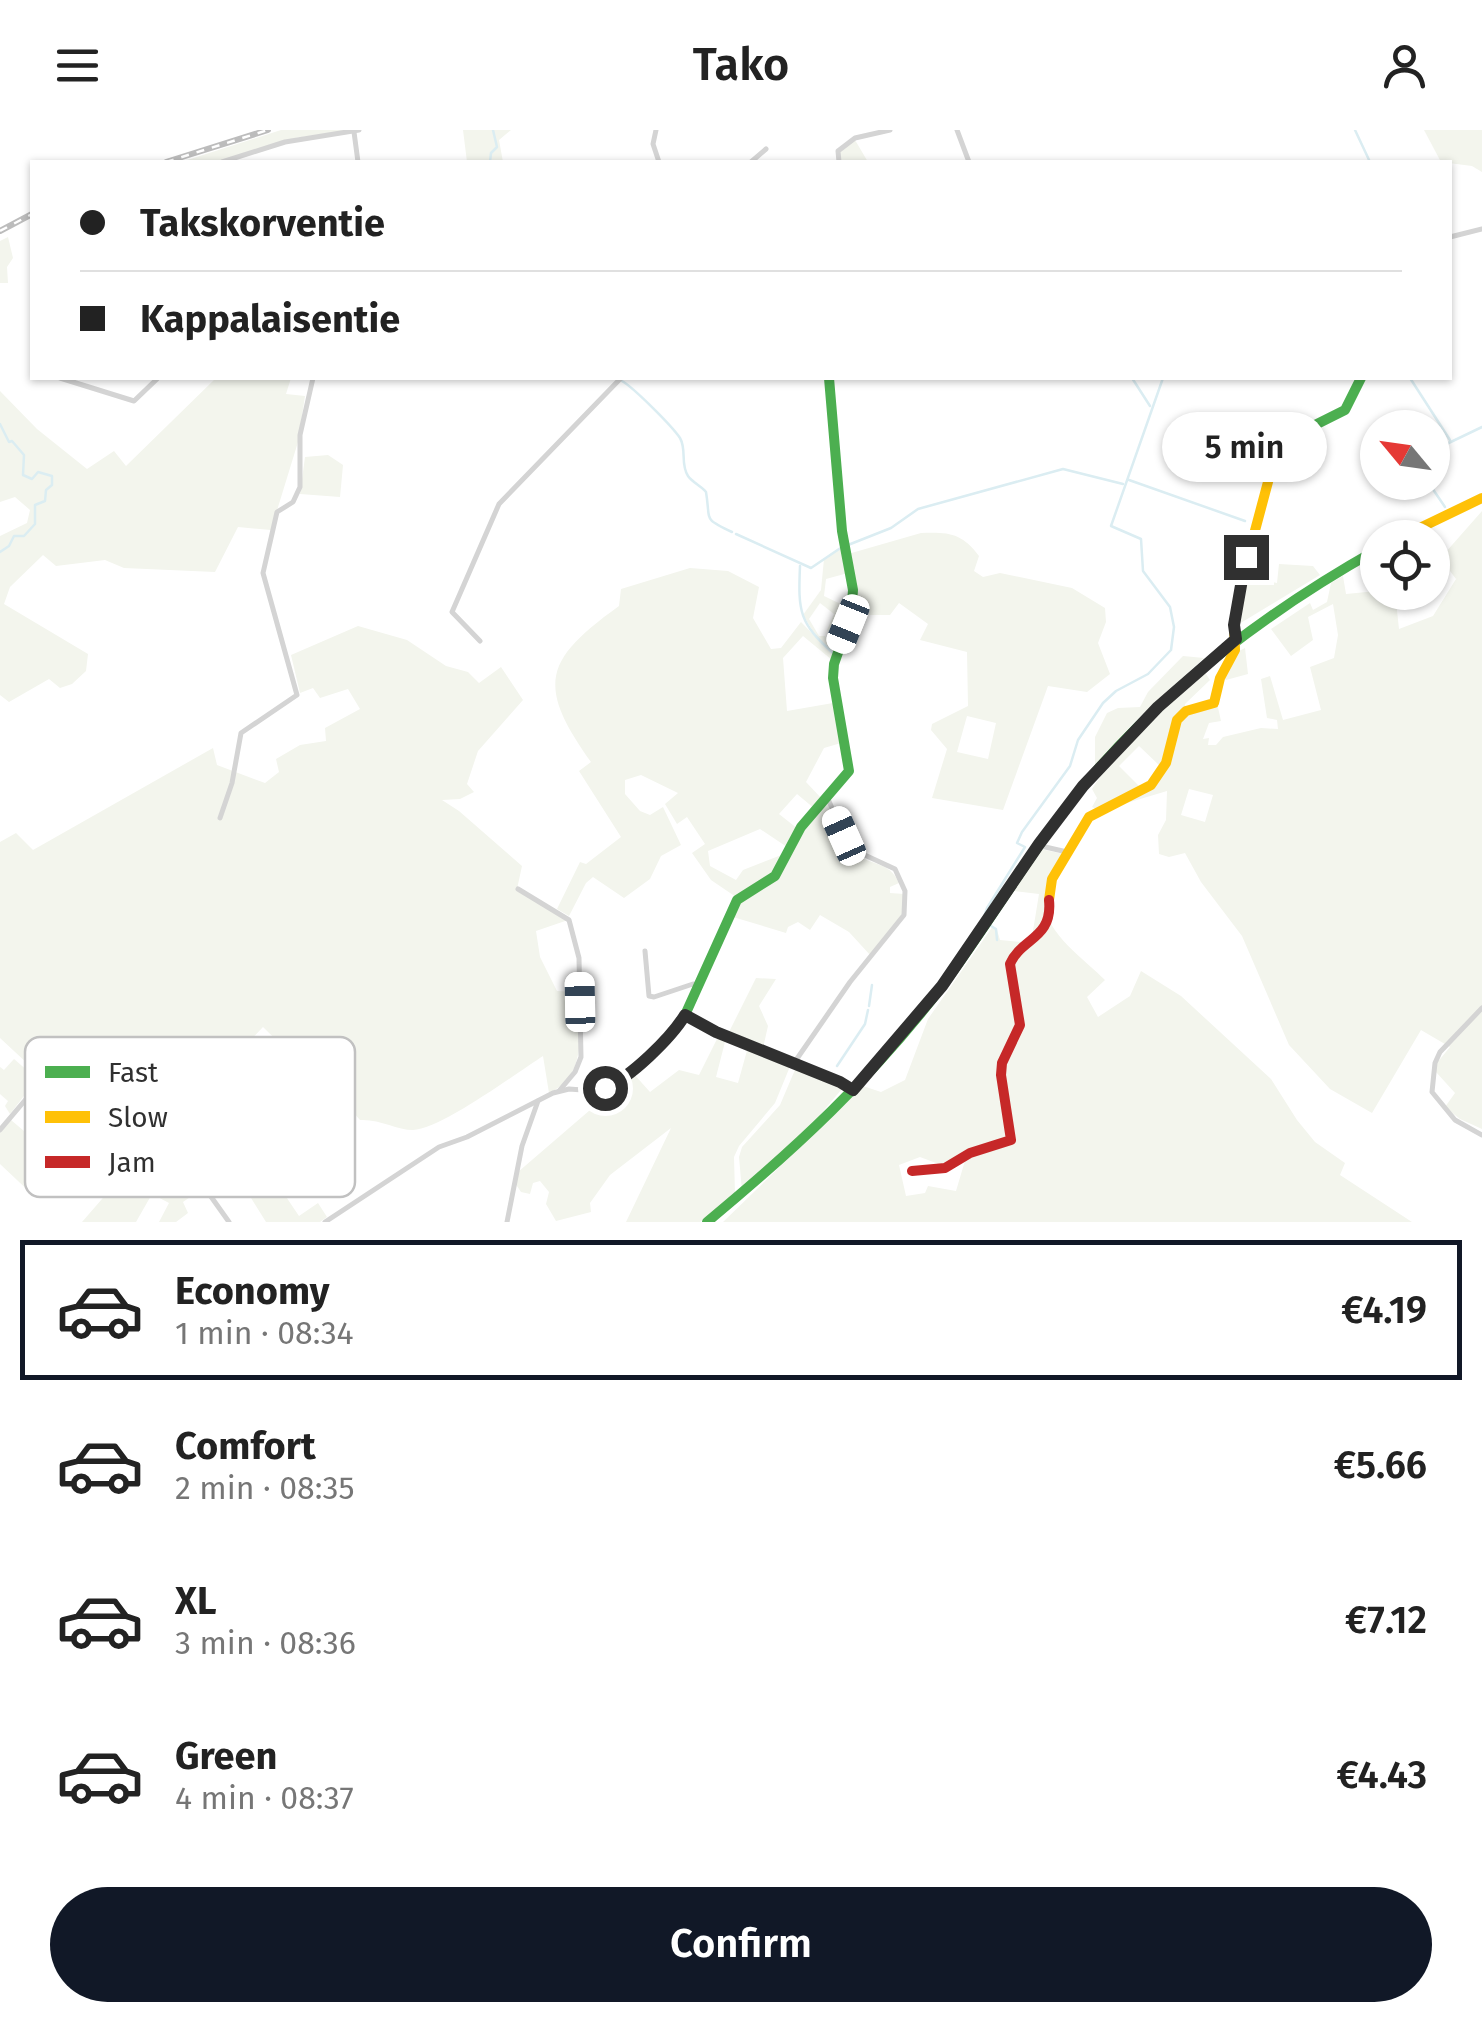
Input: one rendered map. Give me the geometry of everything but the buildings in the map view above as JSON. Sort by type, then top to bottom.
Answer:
[{"type":"street","points":[[656,130],[653,144],[658,160]]},
{"type":"street","points":[[852,130],[855,138]]},
{"type":"street","points":[[839,160],[838,151],[855,138],[890,130]]},
{"type":"street","points":[[957,130],[968,160]]},
{"type":"street","points":[[228,160],[285,142],[357,131],[358,160]]},
{"type":"street","points":[[753,160],[766,149]]},
{"type":"street","points":[[1452,237],[1482,229]]},
{"type":"street","points":[[73,380],[134,401],[156,380]]},
{"type":"street","points":[[220,818],[242,732],[297,694],[263,574],[277,512],[293,502],[300,487],[300,429],[312,380]]},
{"type":"street","points":[[480,641],[452,612],[499,504],[619,380]]},
{"type":"street","points":[[559,1090],[596,1091],[618,1082],[672,1034],[685,1015],[736,900],[772,880],[800,828],[849,772],[832,678],[851,615],[853,590],[842,531],[829,380]]},
{"type":"street","points":[[912,1171],[945,1168],[970,1153],[1012,1140],[1001,1075],[1020,1024],[1010,964],[1016,951],[1034,943],[1047,921],[1048,893],[1067,852],[1092,813],[1137,793],[1156,779],[1169,755],[1176,720],[1186,711],[1210,706],[1216,700],[1220,678],[1235,650],[1234,625],[1246,557],[1269,470],[1313,424],[1345,410],[1360,380]]},
{"type":"street","points":[[1436,520],[1482,498]]},
{"type":"street","points":[[707,1222],[775,1165],[853,1090],[942,986],[1039,844],[1083,786],[1135,729],[1236,639],[1360,559]]},
{"type":"street","points":[[794,1063],[850,982],[898,925],[906,906],[896,869],[856,851],[844,836],[828,798]]},
{"type":"street","points":[[1039,844],[1067,852]]},
{"type":"street","points":[[325,1222],[440,1147],[467,1138],[559,1090],[576,1072],[581,1057],[578,958],[569,920],[518,888]]},
{"type":"street","points":[[645,951],[649,996],[698,985]]},
{"type":"street","points":[[1482,1008],[1440,1052],[1434,1063],[1432,1092],[1455,1120],[1482,1135]]},
{"type":"street","points":[[685,1015],[853,1090]]},
{"type":"street","points":[[0,1130],[25,1100]]},
{"type":"street","points":[[507,1222],[522,1146],[538,1101]]},
{"type":"street","points":[[211,1197],[229,1222]]},
{"type":"shaded area","points":[[281,130],[350,130],[295,138],[222,160],[187,160]]},
{"type":"shaded area","points":[[463,130],[511,130],[499,140],[503,160],[467,160]]},
{"type":"shaded area","points":[[1424,130],[1482,130],[1482,172],[1472,166],[1452,163],[1452,160],[1440,160]]},
{"type":"shaded area","points":[[855,140],[867,160],[841,160],[839,151]]},
{"type":"shaded area","points":[[8,237],[13,258],[7,267],[8,283],[0,283],[0,241]]},
{"type":"shaded area","points":[[214,380],[290,380],[286,394],[305,396],[298,442],[271,530],[238,527],[215,572],[124,568],[105,560],[56,566],[43,555],[10,587],[4,604],[88,654],[86,671],[72,684],[60,688],[49,679],[9,702],[0,695],[0,536],[27,523],[30,510],[15,497],[0,502],[0,391],[37,429],[87,469],[114,451],[126,466]]},
{"type":"shaded area","points":[[328,455],[343,465],[340,497],[300,494],[305,457]]},
{"type":"shaded area","points":[[1482,511],[1482,1129],[1445,1107],[1455,1093],[1436,1072],[1436,1064],[1450,1047],[1421,1030],[1372,1113],[1330,1089],[1289,1045],[1242,936],[1201,882],[1185,853],[1169,857],[1159,854],[1158,835],[1166,820],[1167,791],[1100,811],[1092,807],[1097,798],[1092,789],[1116,757],[1204,671],[1210,680],[1185,704],[1186,712],[1217,703],[1221,721],[1209,723],[1203,739],[1209,738],[1208,745],[1216,745],[1223,737],[1261,728],[1278,729],[1277,720],[1267,718],[1261,679],[1270,676],[1283,720],[1321,710],[1310,667],[1334,658],[1338,635],[1333,604],[1308,617],[1313,640],[1291,656],[1271,629],[1310,603],[1313,610],[1327,602],[1331,583],[1343,576],[1346,594],[1360,593],[1360,610],[1397,610],[1399,629],[1433,616],[1437,610],[1450,610],[1450,589],[1456,579],[1450,571],[1450,547]],"holes":[[[1139,746],[1160,766],[1149,782],[1140,787],[1119,766]],[[1189,789],[1213,795],[1205,822],[1181,815]]]},
{"type":"shaded area","points":[[921,533],[947,534],[961,538],[973,548],[979,556],[974,571],[983,577],[1000,573],[1072,588],[1105,608],[1106,622],[1098,643],[1110,674],[1087,692],[1048,686],[1003,810],[932,798],[947,749],[931,730],[932,724],[968,706],[967,652],[920,640],[928,624],[899,603],[890,615],[870,615],[854,608],[848,554]],"holes":[[[967,716],[996,723],[988,759],[957,752]]]},
{"type":"shaded area","points":[[842,548],[848,573],[826,579],[824,596],[849,608],[837,645],[827,630],[834,614],[820,603],[809,619],[834,652],[816,636],[803,615],[821,590],[824,559]]},
{"type":"shaded area","points":[[1279,564],[1313,566],[1320,575],[1239,624],[1244,576],[1277,583]]},
{"type":"shaded area","points":[[690,568],[728,571],[759,587],[753,618],[771,649],[781,648],[801,622],[833,655],[832,660],[803,636],[783,658],[787,711],[833,703],[841,743],[824,748],[806,782],[823,800],[815,809],[797,794],[779,814],[798,829],[787,847],[760,829],[708,851],[710,866],[736,880],[743,870],[784,854],[773,876],[736,897],[711,880],[692,853],[705,844],[687,817],[677,824],[665,804],[678,793],[641,775],[625,780],[625,794],[640,811],[650,815],[663,807],[681,845],[661,856],[650,879],[624,898],[593,877],[569,916],[557,909],[580,862],[586,864],[621,837],[579,771],[591,762],[562,713],[556,675],[575,642],[619,606],[621,589]]},
{"type":"shaded area","points":[[358,626],[407,640],[446,666],[468,672],[479,683],[501,667],[523,700],[478,751],[467,784],[474,792],[460,799],[442,800],[522,866],[517,889],[568,920],[536,931],[540,957],[557,991],[578,992],[580,1035],[576,1063],[562,1085],[549,1093],[543,1056],[459,1111],[413,1130],[360,1120],[355,1114],[355,1037],[273,1037],[263,1027],[254,1037],[25,1037],[25,1061],[0,1038],[0,842],[16,833],[33,850],[213,748],[217,765],[265,783],[279,772],[276,759],[300,745],[326,741],[325,728],[360,709],[348,689],[320,698],[313,688],[300,693],[291,655]]},
{"type":"shaded area","points":[[1245,648],[1248,674],[1222,678],[1237,652]]},
{"type":"shaded area","points":[[1183,656],[1204,658],[1132,724],[1095,768],[1095,737],[1107,713],[1140,707],[1148,692]]},
{"type":"shaded area","points":[[827,803],[850,848],[890,871],[899,883],[890,887],[890,893],[904,894],[902,914],[871,956],[849,932],[820,915],[810,930],[798,922],[788,927],[786,933],[733,917],[739,901],[773,882],[801,831]]},
{"type":"shaded area","points":[[1040,849],[1064,854],[1048,887],[1046,910],[1057,933],[1105,980],[1087,997],[1098,1017],[1130,996],[1141,971],[1181,996],[1271,1079],[1315,1142],[1345,1163],[1340,1175],[1412,1222],[723,1222],[863,1086],[881,1092],[905,1080],[928,1019],[993,926],[1000,940],[1031,943],[1039,894],[1014,891]],"holes":[[[967,1154],[956,1191],[928,1186],[925,1193],[906,1196],[899,1165],[920,1157],[944,1166]]]},
{"type":"shaded area","points":[[756,978],[776,979],[759,1006],[768,1026],[763,1048],[728,1034]]},
{"type":"shaded area","points":[[719,1035],[726,1038],[716,1077],[738,1083],[748,1047],[791,1064],[775,1103],[734,1157],[735,1194],[700,1222],[626,1222],[671,1128],[610,1175],[590,1203],[591,1212],[556,1221],[546,1204],[549,1192],[540,1181],[533,1183],[530,1194],[521,1192],[515,1183],[518,1172],[633,1073],[650,1092],[679,1070],[699,1075]]},
{"type":"shaded area","points":[[14,1059],[25,1069],[25,1095],[10,1114],[5,1106],[8,1101],[0,1094],[0,1067],[4,1070]]},
{"type":"shaded area","points":[[797,1065],[841,1090],[815,1121],[742,1191],[742,1147],[780,1105]]},
{"type":"shaded area","points":[[11,1120],[24,1131],[25,1188],[0,1164],[0,1133]]},
{"type":"shaded area","points":[[104,1197],[150,1197],[136,1222],[82,1222]]},
{"type":"shaded area","points":[[158,1197],[190,1197],[183,1202],[188,1213],[176,1222],[159,1222],[169,1203]]},
{"type":"shaded area","points":[[250,1197],[286,1197],[299,1216],[318,1203],[327,1217],[320,1222],[266,1222]]},
{"type":"waterway","points":[[490,160],[497,147],[493,130]]},
{"type":"waterway","points":[[1355,130],[1369,160]]},
{"type":"waterway","points":[[1133,380],[1150,406]]},
{"type":"waterway","points":[[983,920],[1025,847],[1017,843],[1022,832],[1070,766],[1078,740],[1103,703],[1116,691],[1148,674],[1171,650],[1174,627],[1170,607],[1143,571],[1141,539],[1111,526],[1162,380]]},
{"type":"waterway","points":[[1411,380],[1431,410]]},
{"type":"waterway","points":[[622,381],[680,438],[686,471],[706,492],[710,518],[732,532]]},
{"type":"waterway","points":[[0,424],[9,442],[24,455],[23,475],[32,479],[38,472],[52,476],[45,501],[35,505],[35,524],[24,536],[14,536],[0,552]]},
{"type":"waterway","points":[[1450,442],[1482,427]]},
{"type":"waterway","points":[[848,545],[891,528],[918,509],[1063,469],[1123,484]]},
{"type":"waterway","points":[[1129,480],[1245,521]]},
{"type":"waterway","points":[[1440,500],[1445,507]]},
{"type":"waterway","points":[[736,534],[811,568],[842,547]]},
{"type":"waterway","points":[[800,566],[803,616],[834,654]]},
{"type":"waterway","points":[[991,926],[996,929],[997,940]]},
{"type":"waterway","points":[[869,1006],[872,985]]},
{"type":"waterway","points":[[837,1066],[865,1024],[868,1010]]},
{"type":"railway","points":[[172,160],[268,130]]},
{"type":"railway","points":[[0,231],[30,215]]},
{"type":"traffic: fast","points":[[829,380],[842,531],[853,590],[851,615],[833,678],[849,771],[801,827],[775,876],[737,900],[685,1015],[853,1091]]},
{"type":"traffic: fast","points":[[1272,467],[1309,428],[1345,410],[1360,380]]},
{"type":"traffic: fast","points":[[707,1222],[802,1140],[890,1050],[943,985],[1056,821],[1129,736],[1229,647],[1301,595],[1360,560]]},
{"type":"traffic: slow","points":[[1049,900],[1052,879],[1089,817],[1151,785],[1166,763],[1177,720],[1186,711],[1214,703],[1220,678],[1235,650],[1234,625],[1241,583],[1272,467]]},
{"type":"traffic: slow","points":[[1436,520],[1482,498]]},
{"type":"traffic: jam","points":[[912,1171],[945,1168],[970,1153],[1011,1140],[1001,1075],[1002,1063],[1020,1025],[1010,964],[1046,923],[1049,900]]},
{"type":"route","points":[[605,1088],[618,1082],[672,1034],[685,1015],[853,1090],[942,986],[1083,786],[1158,707],[1236,639],[1234,625],[1246,557]]}]
